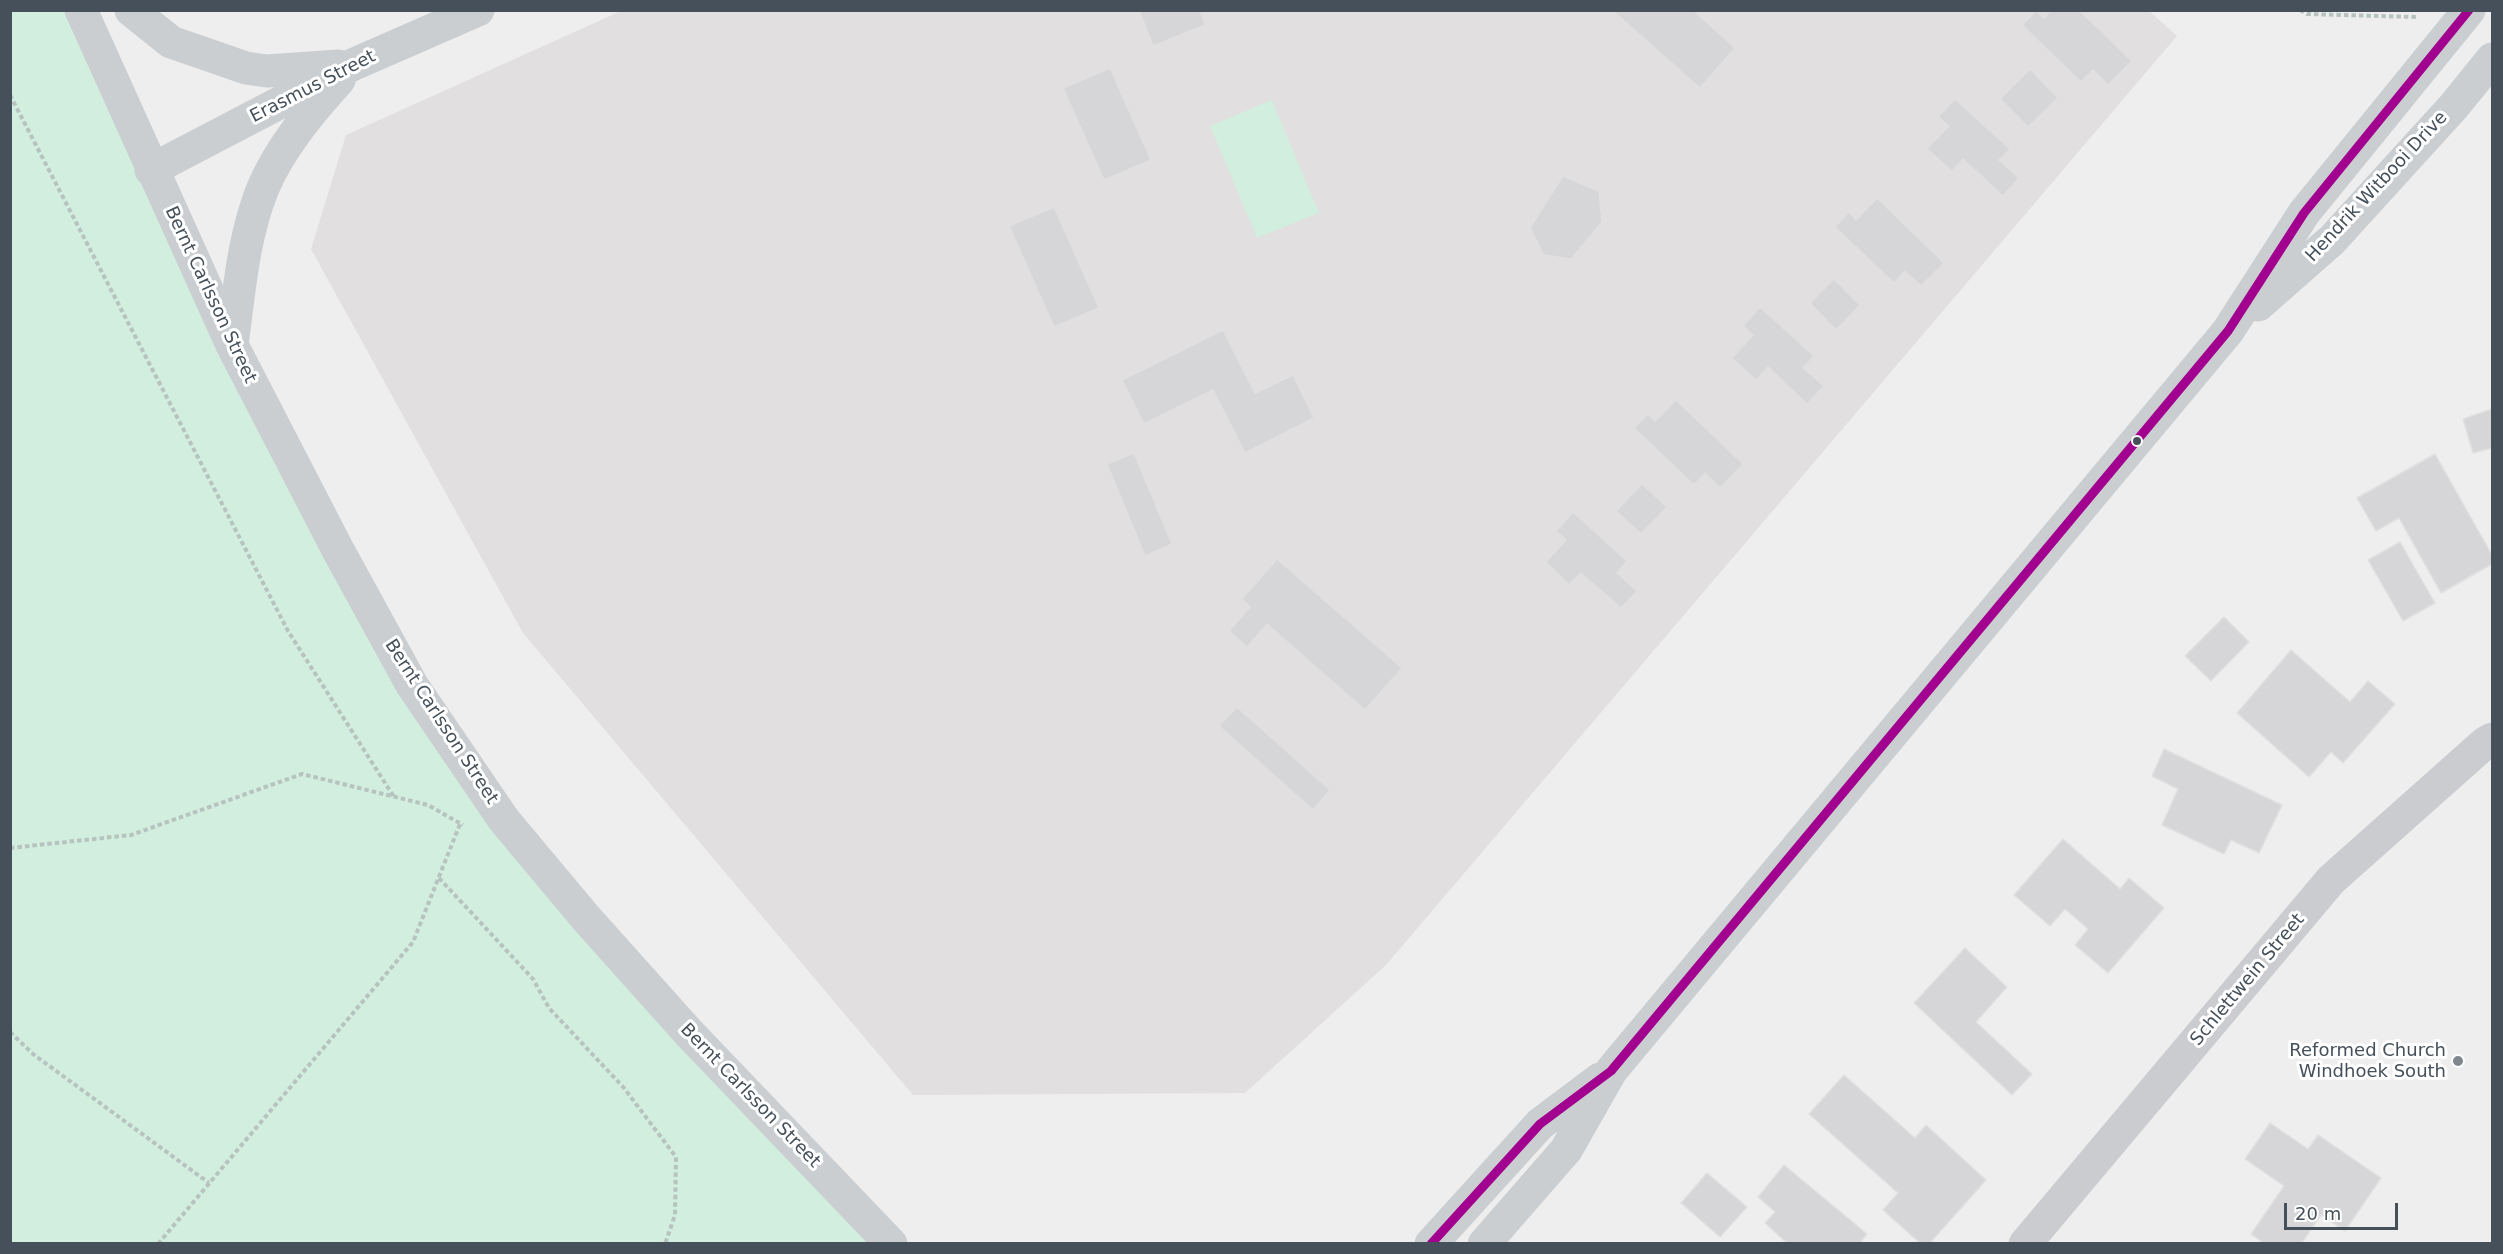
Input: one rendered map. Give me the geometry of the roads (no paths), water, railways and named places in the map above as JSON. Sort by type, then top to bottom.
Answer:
[{"type":"street","name":"Bernt Carlsson Street","points":[[81,10],[151,170],[232,345],[338,550],[412,685],[504,820],[586,918],[689,1033],[891,1244]]},
{"type":"street","points":[[131,10],[171,42],[246,68],[267,71],[352,65]]},
{"type":"street","name":"Erasmus Street","points":[[151,170],[352,65],[478,10]]},
{"type":"street","name":"Hendrik Witbooi Drive","points":[[1484,1244],[1566,1150],[1611,1071],[2228,331],[2304,213],[2465,15]]},
{"type":"street","name":"Hendrik Witbooi Drive","points":[[2228,331],[2332,240],[2454,106],[2493,59]]},
{"type":"street","points":[[232,345],[247,244],[263,188],[300,123],[352,65]]},
{"type":"street","points":[[2454,106],[2493,88]]},
{"type":"street","name":"Schlettwein Street","points":[[2025,1244],[2331,880],[2485,743],[2493,739]]},
{"type":"street","name":"Hendrik Witbooi Drive","points":[[1431,1244],[1540,1124],[1611,1071]]},
{"type":"place","name":"Reformed Church Windhoek South","points":[[2458,1061]]}]
